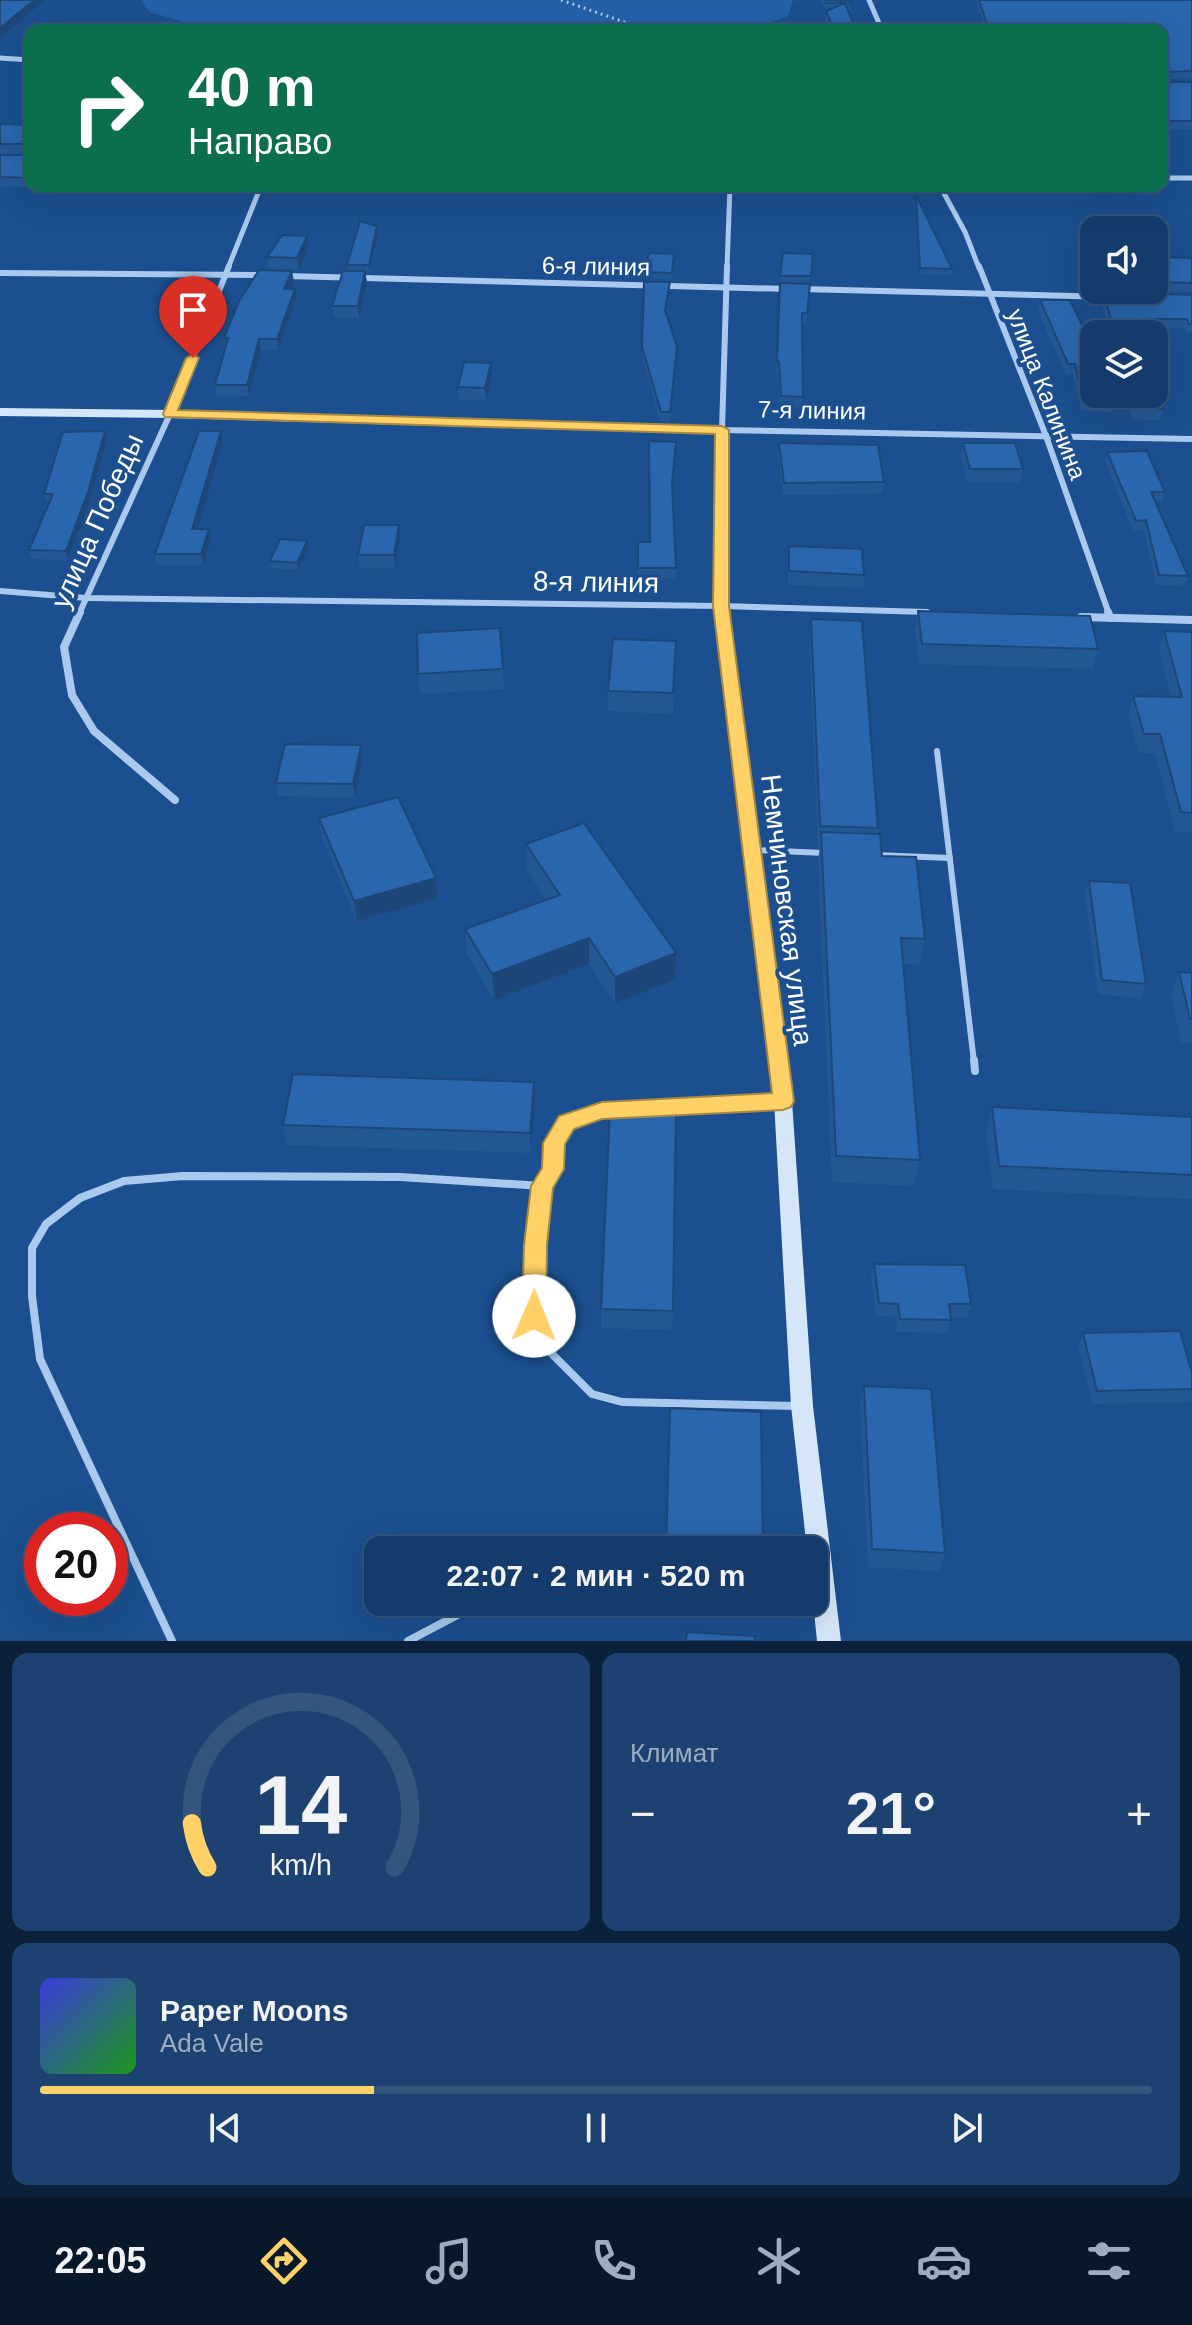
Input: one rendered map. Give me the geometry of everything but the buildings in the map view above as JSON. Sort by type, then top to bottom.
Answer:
[{"type":"main road","name":"7-я линия","points":[[0,412],[722,430]]},
{"type":"main road","name":"Немчиновская улица","points":[[722,430],[721,606],[783,1101],[813,1536]]},
{"type":"main road","name":"Немчиновская улица","points":[[823,1616],[829,1641]]},
{"type":"street","points":[[869,0],[879,24]]},
{"type":"street","points":[[0,58],[24,60]]},
{"type":"street","points":[[1168,178],[1192,178]]},
{"type":"street","name":"улица Победы","points":[[175,800],[94,731],[72,695],[64,647],[170,414],[259,192]]},
{"type":"street","name":"Немчиновская улица","points":[[722,430],[730,192]]},
{"type":"street","name":"улица Калинина","points":[[943,192],[965,232],[1046,436],[1110,618]]},
{"type":"street","name":"6-я линия","points":[[0,273],[227,274],[1080,296]]},
{"type":"street","name":"7-я линия","points":[[722,430],[1192,439]]},
{"type":"street","name":"8-я линия","points":[[0,591],[86,598],[721,606],[939,613]]},
{"type":"street","points":[[1063,617],[1192,620]]},
{"type":"lane","points":[[937,751],[975,1071]]},
{"type":"lane","points":[[751,850],[828,853]]},
{"type":"lane","points":[[858,854],[950,858]]},
{"type":"lane","points":[[783,1101],[602,1111],[566,1122],[554,1143],[553,1169],[542,1186],[535,1245],[534,1316],[551,1353],[592,1394],[622,1402],[802,1406]]},
{"type":"lane","points":[[172,1641],[40,1359],[32,1296],[32,1248],[46,1224],[80,1198],[124,1181],[183,1176],[400,1177],[542,1186]]},
{"type":"lane","points":[[408,1641],[455,1616]]},
{"type":"path","points":[[561,0],[630,24]]},
{"type":"shaded area","points":[[142,0],[793,0],[788,16],[766,24],[190,24],[149,12]]},
{"type":"route","points":[[193,358],[170,414],[722,430],[721,606],[783,1101],[602,1111],[566,1122],[554,1143],[553,1169],[542,1186],[535,1245],[534,1316]]}]
